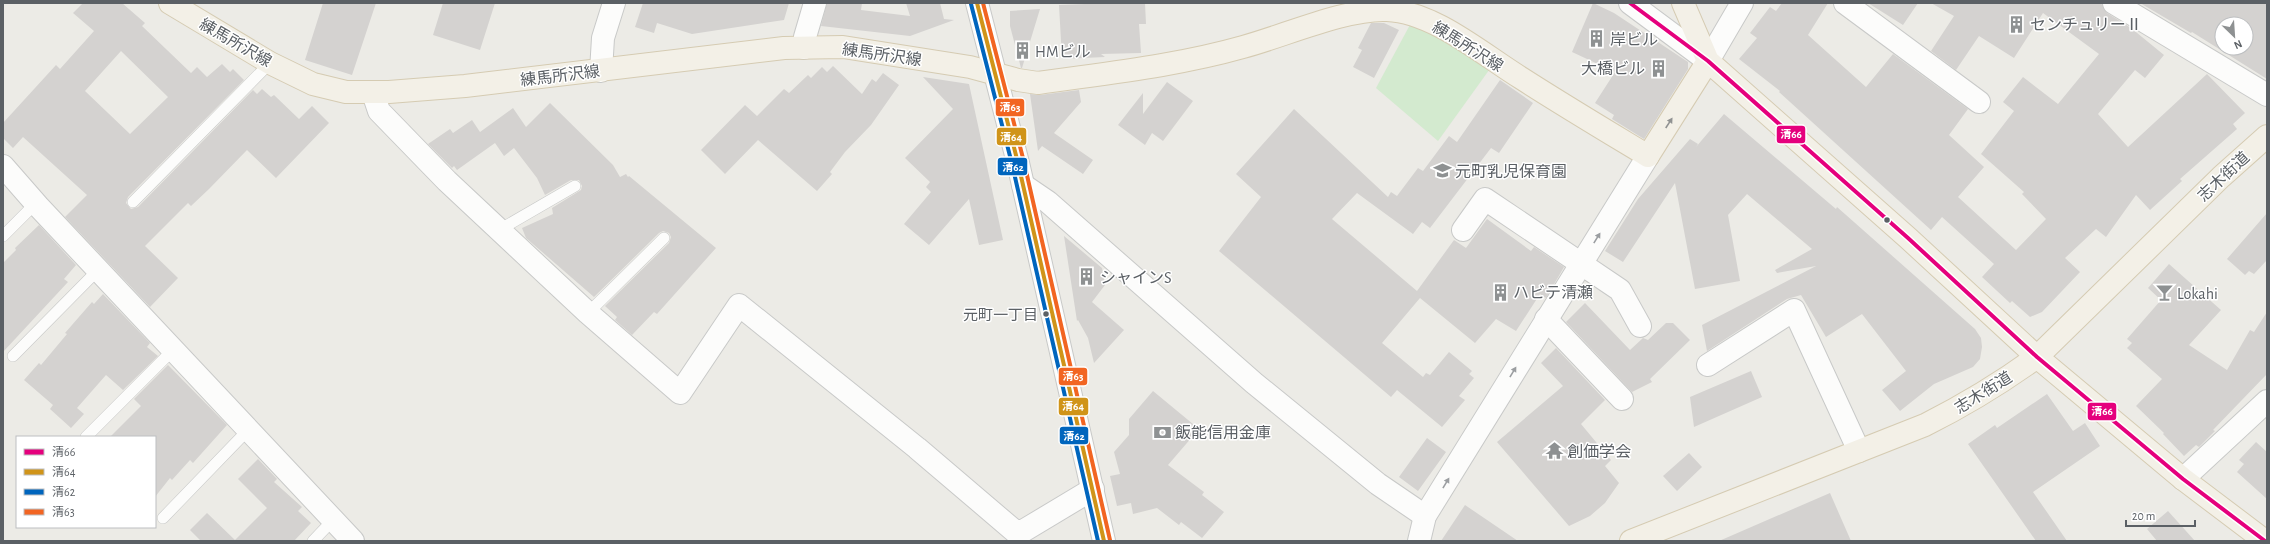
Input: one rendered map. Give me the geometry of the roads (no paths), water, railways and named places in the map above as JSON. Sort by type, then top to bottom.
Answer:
[{"type":"main road","name":"練馬所沢線","points":[[170,3],[270,63],[313,84],[346,92],[373,93],[465,86],[784,48],[843,47],[970,67],[1038,83],[1180,63],[1244,47],[1353,14],[1387,10],[1418,16],[1442,27],[1494,62],[1648,156]]},
{"type":"main road","points":[[1683,3],[1708,61],[1908,238],[2037,357],[2183,479],[2265,541]]},
{"type":"main road","points":[[1648,156],[1708,61]]},
{"type":"main road","name":"志木街道","points":[[1631,541],[1925,425],[1967,404],[2037,357],[2221,177],[2267,136]]},
{"type":"street","points":[[601,71],[603,38],[614,3]]},
{"type":"street","points":[[804,48],[805,36],[815,3]]},
{"type":"street","points":[[977,3],[990,46],[995,74],[1023,185],[1104,541]]},
{"type":"street","points":[[1630,3],[1708,61],[1742,3]]},
{"type":"street","points":[[1844,3],[1979,102]]},
{"type":"street","points":[[2114,3],[2267,94]]},
{"type":"street","points":[[373,93],[379,111],[499,230],[588,313],[680,393],[705,353],[739,305],[917,448],[1018,534],[1093,488]]},
{"type":"street","points":[[1419,541],[1425,516],[1648,156]]},
{"type":"street","points":[[3,166],[98,270],[174,349],[353,541]]},
{"type":"street","points":[[1023,185],[1048,202],[1254,383],[1378,484],[1425,516]]},
{"type":"street","points":[[1463,230],[1485,199],[1620,290],[1640,326]]},
{"type":"street","points":[[1708,365],[1794,310],[1859,451]]},
{"type":"street","points":[[1546,319],[1622,399]]},
{"type":"street","points":[[2183,479],[2267,401]]},
{"type":"lane","points":[[133,202],[270,63]]},
{"type":"lane","points":[[499,230],[575,186]]},
{"type":"lane","points":[[3,236],[36,203]]},
{"type":"lane","points":[[588,313],[664,238]]},
{"type":"lane","points":[[13,356],[98,270]]},
{"type":"lane","points":[[87,436],[174,349]]},
{"type":"lane","points":[[163,518],[249,429]]},
{"type":"lane","points":[[313,541],[333,520]]},
{"type":"place","name":"センチュリーⅡ","points":[[2017,24]]},
{"type":"place","name":"岸ビル","points":[[1597,39]]},
{"type":"place","name":"HMビル","points":[[1022,51]]},
{"type":"place","name":"大橋ビル","points":[[1658,68]]},
{"type":"place","name":"元町乳児保育園","points":[[1442,171]]},
{"type":"place","name":"シャインS","points":[[1087,277]]},
{"type":"place","name":"ハビテ清瀬","points":[[1500,292]]},
{"type":"place","name":"Lokahi","points":[[2164,293]]},
{"type":"place","name":"元町一丁目","points":[[1046,314]]},
{"type":"place","name":"飯能信用金庫","points":[[1162,432]]},
{"type":"place","name":"創価学会","points":[[1554,451]]}]
